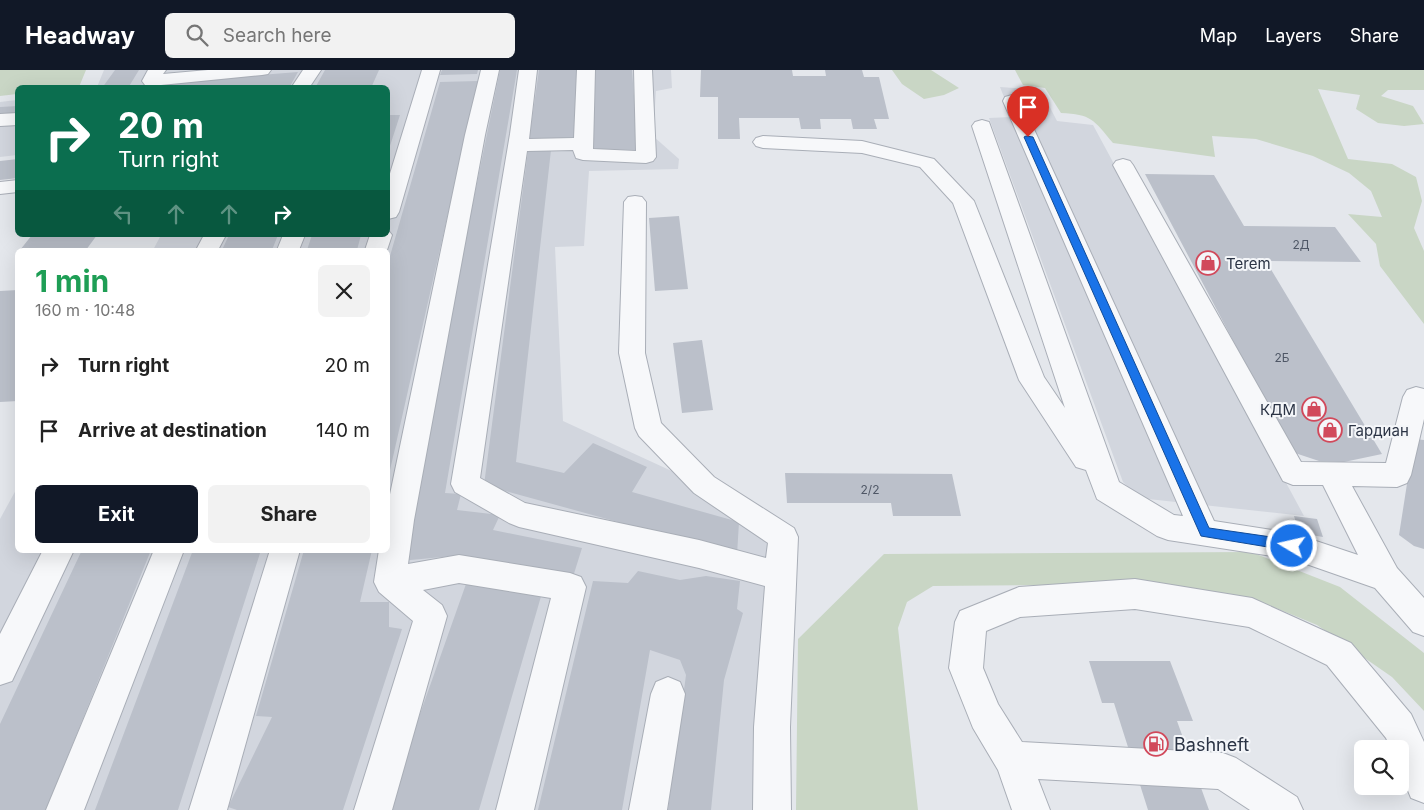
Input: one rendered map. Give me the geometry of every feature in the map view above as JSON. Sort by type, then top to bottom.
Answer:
[{"type":"lane","points":[[157,70],[151,81],[221,72],[262,70]]},
{"type":"lane","points":[[302,85],[312,70]]},
{"type":"lane","points":[[390,205],[431,70]]},
{"type":"lane","points":[[390,582],[400,511],[475,135],[490,70]]},
{"type":"lane","points":[[528,70],[465,484],[519,514],[699,554],[781,576]]},
{"type":"lane","points":[[586,70],[583,154],[646,157],[643,70]]},
{"type":"lane","points":[[1012,101],[1205,533]]},
{"type":"lane","points":[[0,120],[15,119]]},
{"type":"lane","points":[[982,126],[1107,490]]},
{"type":"lane","points":[[763,142],[862,147],[926,163],[963,201],[1032,380],[1107,490],[1168,527],[1292,546],[1386,578]]},
{"type":"lane","points":[[518,145],[583,144]]},
{"type":"lane","points":[[1123,165],[1293,473],[1397,475],[1416,397]]},
{"type":"lane","points":[[0,188],[15,186]]},
{"type":"lane","points":[[635,202],[632,353],[650,428],[704,485],[783,537],[772,727],[772,810]]},
{"type":"lane","points":[[1331,474],[1386,578],[1424,621]]},
{"type":"lane","points":[[0,669],[58,553]]},
{"type":"lane","points":[[65,810],[168,553]]},
{"type":"lane","points":[[208,810],[284,553]]},
{"type":"lane","points":[[390,582],[459,569],[570,587],[515,810]]},
{"type":"lane","points":[[373,810],[431,616],[390,582]]},
{"type":"lane","points":[[1031,810],[1012,760],[986,716],[966,668],[971,622],[1019,602],[1135,594],[1252,613],[1339,654],[1399,726],[1424,785]]},
{"type":"lane","points":[[648,810],[668,694]]},
{"type":"lane","points":[[1012,760],[1223,771],[1284,810]]},
{"type":"shaded area","points":[[104,70],[671,70],[672,88],[656,91],[653,136],[679,159],[678,169],[589,171],[584,246],[555,247],[563,421],[752,508],[774,558],[756,810],[0,810],[0,519],[15,492],[15,553],[390,553],[390,248],[154,248],[160,237],[390,237],[390,85],[98,85]]},
{"type":"shaded area","points":[[1000,87],[1041,90],[1057,121],[1093,125],[1304,516],[1139,498],[1123,482],[989,118],[1012,117]]},
{"type":"shaded area","points":[[15,100],[15,155],[0,157],[0,102]]},
{"type":"green space","points":[[0,70],[86,70],[80,85],[15,85],[15,94],[0,96]]},
{"type":"green space","points":[[892,70],[931,70],[959,88],[944,95],[924,99],[902,84]]},
{"type":"green space","points":[[1015,70],[1424,70],[1424,90],[1388,90],[1381,96],[1413,106],[1424,124],[1404,126],[1378,123],[1356,109],[1360,95],[1318,89],[1348,159],[1392,164],[1416,177],[1422,201],[1414,228],[1424,251],[1424,324],[1380,266],[1376,244],[1348,214],[1382,217],[1371,191],[1349,173],[1313,156],[1256,139],[1212,136],[1215,157],[1113,143],[1096,124],[1086,117],[1061,113],[1045,88],[1023,85]]},
{"type":"green space","points":[[1251,552],[1340,587],[1424,653],[1424,711],[1392,677],[1317,625],[1271,606],[1161,584],[933,586],[907,602],[898,628],[918,810],[796,810],[798,639],[884,554]]},
{"type":"building","points":[[115,70],[139,70],[130,85],[104,85]]},
{"type":"building","points":[[325,70],[379,70],[372,85],[317,85]]},
{"type":"building","points":[[442,70],[478,70],[477,74],[440,75]]},
{"type":"building","points":[[500,70],[517,70],[445,493],[461,494],[457,510],[500,515],[493,530],[582,548],[572,580],[453,556],[400,561]]},
{"type":"building","points":[[539,70],[578,70],[574,139],[529,140]]},
{"type":"building","points":[[591,70],[632,70],[638,150],[592,149]]},
{"type":"building","points":[[701,70],[792,70],[793,76],[826,76],[825,70],[862,70],[864,77],[879,77],[889,119],[874,119],[877,129],[853,129],[851,119],[820,119],[821,129],[801,129],[799,118],[739,118],[740,139],[718,139],[718,97],[700,97]]},
{"type":"building","points":[[298,72],[291,85],[169,85],[213,79]]},
{"type":"building","points":[[478,81],[390,470],[390,256],[440,82]]},
{"type":"building","points":[[15,106],[15,114],[0,115],[0,107]]},
{"type":"building","points":[[390,115],[400,115],[390,146]]},
{"type":"building","points":[[551,150],[516,462],[564,473],[593,443],[647,467],[632,492],[739,522],[737,555],[484,485],[528,151]]},
{"type":"building","points":[[15,159],[15,178],[0,180],[0,161]]},
{"type":"building","points":[[1145,174],[1214,175],[1244,226],[1335,227],[1361,262],[1266,261],[1382,454],[1344,462],[1319,461],[1292,452]]},
{"type":"building","points":[[679,216],[688,289],[655,291],[649,218]]},
{"type":"building","points":[[30,237],[96,237],[87,248],[22,248]]},
{"type":"building","points":[[228,237],[277,237],[273,248],[223,248]]},
{"type":"building","points":[[311,237],[360,237],[358,248],[308,248]]},
{"type":"building","points":[[15,290],[15,401],[0,402],[0,291]]},
{"type":"building","points":[[702,340],[713,410],[682,413],[673,343]]},
{"type":"building","points":[[1414,439],[1424,440],[1424,549],[1414,546],[1399,535]]},
{"type":"building","points":[[785,473],[952,474],[961,516],[893,516],[891,503],[787,503]]},
{"type":"building","points":[[1294,516],[1317,519],[1323,537],[1299,533]]},
{"type":"building","points":[[81,553],[150,553],[46,810],[0,810],[0,724]]},
{"type":"building","points":[[192,553],[260,553],[178,810],[95,810]]},
{"type":"building","points":[[303,553],[371,553],[360,602],[389,602],[389,627],[402,629],[343,810],[237,810],[228,807],[272,717],[256,716]]},
{"type":"building","points":[[638,571],[680,580],[706,576],[740,581],[737,609],[743,613],[724,680],[711,810],[668,810],[686,675],[680,660],[650,650],[622,810],[538,810],[593,581],[628,583]]},
{"type":"building","points":[[466,584],[542,593],[479,810],[386,810]]},
{"type":"building","name":"Bashneft","points":[[1089,661],[1170,661],[1193,721],[1177,721],[1209,810],[1148,810],[1114,703],[1102,703]]},
{"type":"place","name":"Terem","points":[[1208,263]]},
{"type":"place","name":"КДМ","points":[[1314,409]]},
{"type":"place","name":"Гардиан","points":[[1330,430]]},
{"type":"place","name":"Bashneft","points":[[1156,744]]},
{"type":"route","points":[[1028,137],[1205,533],[1292,546]]}]
